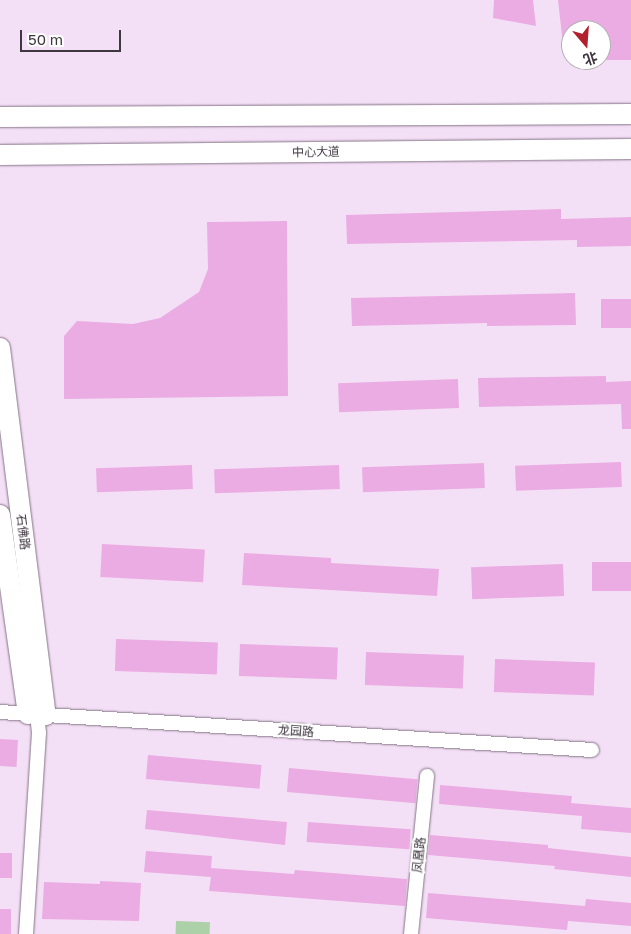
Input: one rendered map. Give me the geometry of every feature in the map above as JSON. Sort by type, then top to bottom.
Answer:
[{"type":"main road","points":[[0,117],[631,114]]},
{"type":"main road","name":"中心大道","points":[[0,155],[631,149]]},
{"type":"main road","name":"石佛路","points":[[0,348],[37,714]]},
{"type":"main road","name":"石佛路","points":[[0,515],[37,714]]},
{"type":"street","name":"龙园路","points":[[0,712],[592,750]]},
{"type":"street","name":"石佛路","points":[[26,934],[39,733],[37,714]]},
{"type":"street","name":"凤凰路","points":[[411,934],[427,776]]},
{"type":"green space","points":[[176,921],[210,922],[210,934],[176,934]]},
{"type":"building","points":[[494,0],[533,0],[536,26],[493,18]]},
{"type":"building","points":[[558,0],[631,0],[631,60],[611,60],[611,20],[561,20],[561,27]]},
{"type":"building","points":[[561,209],[561,219],[631,217],[631,246],[577,247],[577,240],[347,244],[346,215]]},
{"type":"building","points":[[287,221],[288,396],[64,399],[64,336],[77,321],[133,324],[160,318],[199,292],[208,269],[207,222]]},
{"type":"building","points":[[575,293],[576,325],[487,326],[487,323],[352,326],[351,298]]},
{"type":"building","points":[[601,299],[631,299],[631,328],[601,328]]},
{"type":"building","points":[[606,376],[606,382],[631,381],[631,429],[622,429],[621,404],[479,407],[478,378]]},
{"type":"building","points":[[458,379],[459,408],[339,412],[338,383]]},
{"type":"building","points":[[621,462],[622,487],[516,491],[515,466]]},
{"type":"building","points":[[484,463],[485,488],[363,492],[362,467]]},
{"type":"building","points":[[192,465],[193,489],[97,492],[96,468]]},
{"type":"building","points":[[339,465],[340,489],[215,493],[214,469]]},
{"type":"building","points":[[102,544],[205,549],[203,582],[100,577]]},
{"type":"building","points":[[244,553],[331,558],[331,563],[439,569],[437,596],[242,585]]},
{"type":"building","points":[[592,562],[631,562],[631,591],[592,591]]},
{"type":"building","points":[[563,564],[564,596],[472,599],[471,567]]},
{"type":"building","points":[[116,639],[218,643],[217,675],[115,671]]},
{"type":"building","points":[[240,644],[338,647],[337,679],[239,676]]},
{"type":"building","points":[[366,652],[464,655],[463,688],[365,685]]},
{"type":"building","points":[[495,659],[595,662],[594,695],[494,692]]},
{"type":"building","points":[[0,739],[18,740],[17,767],[0,766]]},
{"type":"building","points":[[148,755],[262,765],[259,789],[146,779]]},
{"type":"building","points":[[289,768],[418,779],[415,803],[287,792]]},
{"type":"building","points":[[440,785],[572,796],[571,803],[631,808],[631,833],[581,829],[582,816],[439,804]]},
{"type":"building","points":[[147,810],[287,822],[285,845],[145,829]]},
{"type":"building","points":[[308,822],[411,829],[409,849],[307,842]]},
{"type":"building","points":[[430,835],[548,845],[548,848],[631,857],[631,877],[554,869],[555,866],[428,855]]},
{"type":"building","points":[[146,851],[212,856],[211,868],[294,874],[295,870],[407,879],[405,906],[209,891],[211,877],[144,872]]},
{"type":"building","points":[[0,853],[12,853],[12,878],[0,878]]},
{"type":"building","points":[[100,881],[141,883],[139,921],[42,919],[44,882],[100,884]]},
{"type":"building","points":[[428,893],[585,906],[586,899],[631,903],[631,926],[568,921],[567,930],[426,918]]},
{"type":"building","points":[[0,909],[11,909],[11,934],[0,934]]}]
